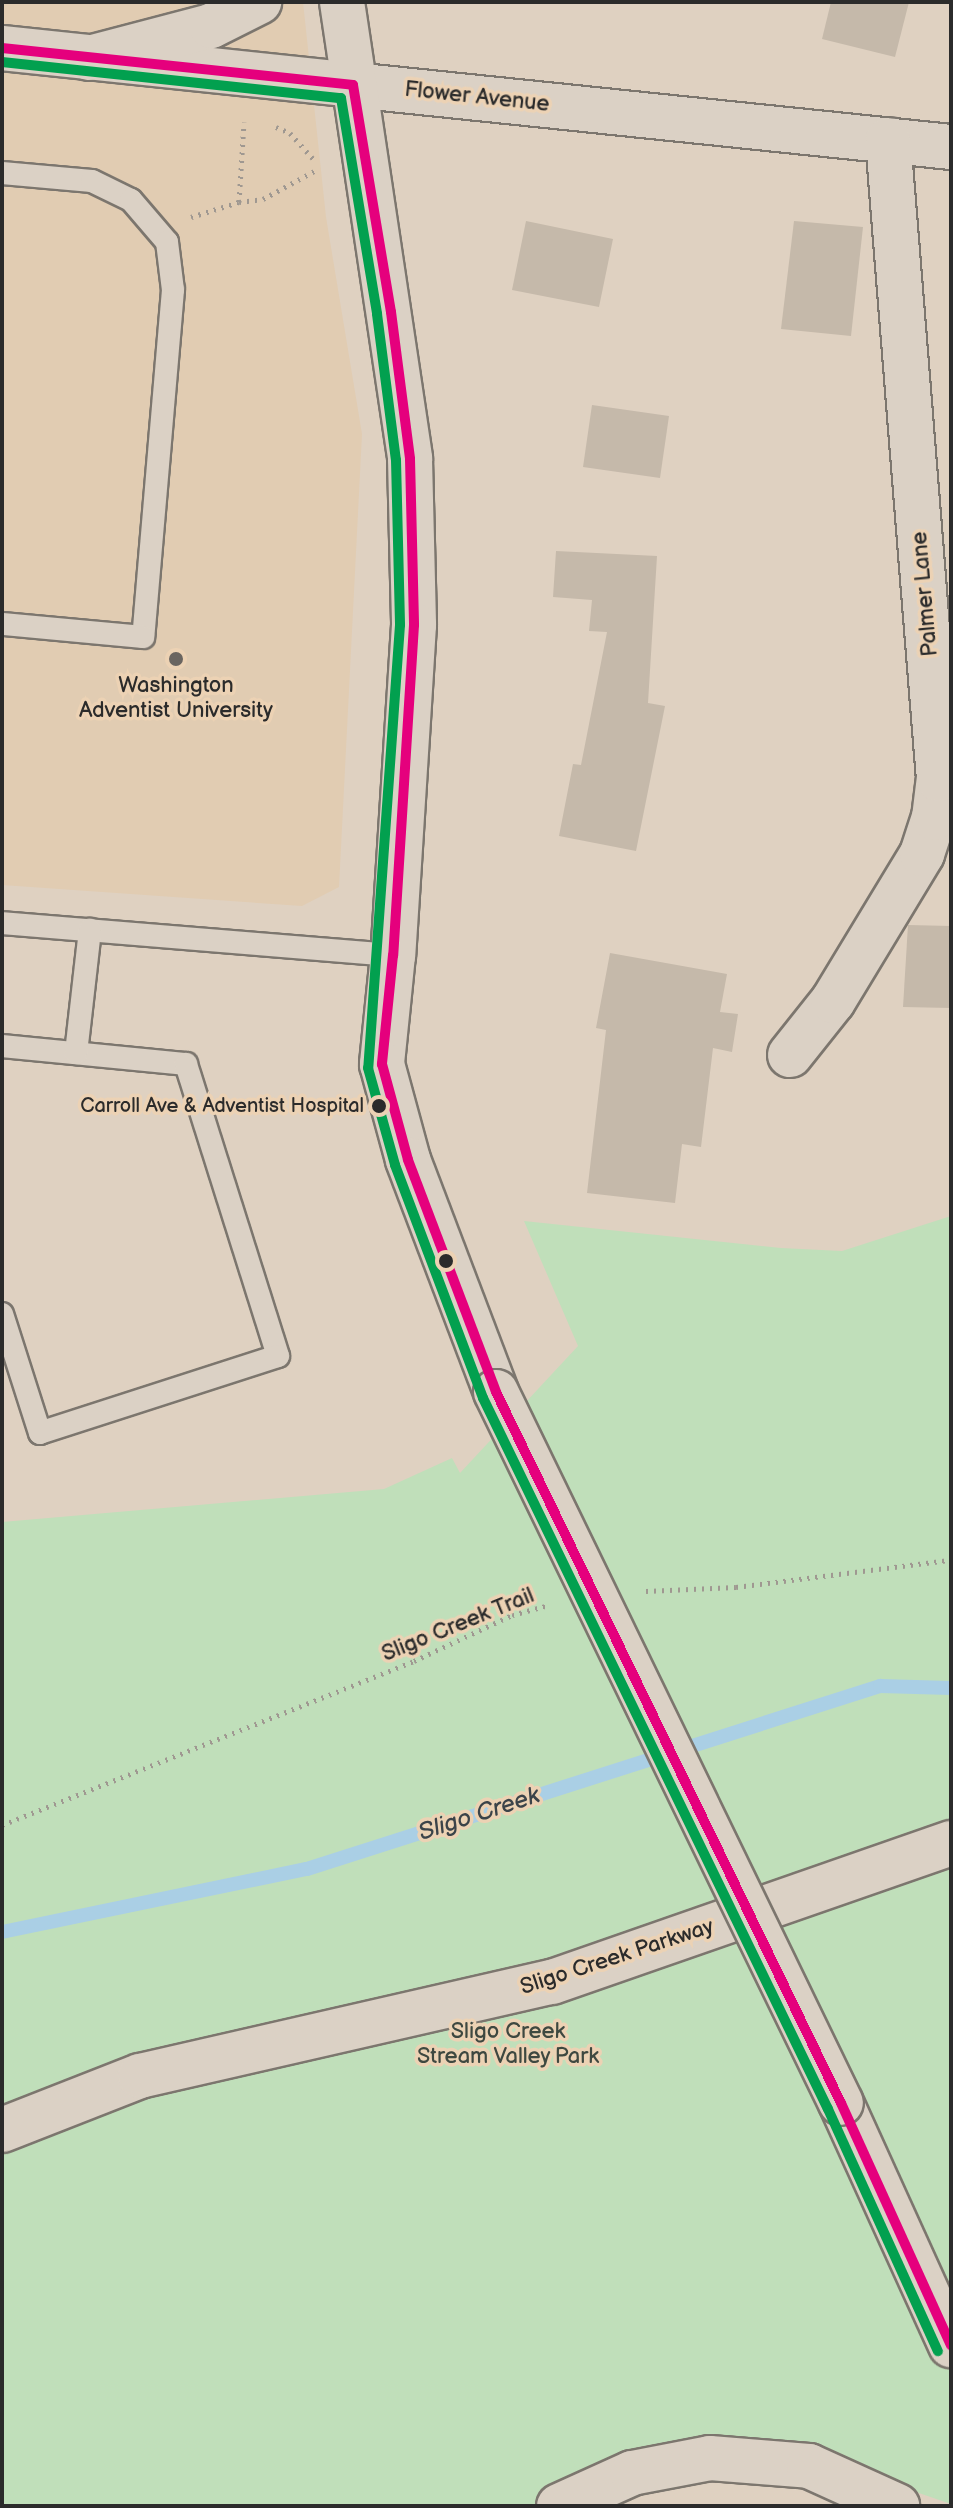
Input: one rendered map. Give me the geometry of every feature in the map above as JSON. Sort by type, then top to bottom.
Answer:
[{"type":"street","points":[[89,58],[211,26],[259,2]]},
{"type":"street","points":[[342,2],[370,202],[391,312],[410,459],[414,625],[393,955],[382,1064],[408,1160],[496,1392],[841,2103],[951,2345]]},
{"type":"street","name":"Flower Avenue","points":[[2,48],[951,147]]},
{"type":"street","name":"Palmer Lane","points":[[790,1055],[833,1001],[922,854],[934,818],[939,779],[888,140]]},
{"type":"street","name":"Sligo Creek Parkway","points":[[2,2130],[140,2076],[552,1982],[951,1843]]},
{"type":"street","points":[[559,2506],[632,2473],[710,2458],[809,2466],[897,2506]]},
{"type":"lane","points":[[2,173],[92,181],[131,200],[167,242],[173,290],[143,637],[2,624]]},
{"type":"lane","points":[[2,923],[393,955]]},
{"type":"lane","points":[[76,1053],[90,930]]},
{"type":"lane","points":[[2,1046],[186,1064],[278,1356],[40,1433],[2,1314]]},
{"type":"path","points":[[239,202],[245,113]]},
{"type":"path","points":[[185,219],[239,202],[263,199],[320,167],[290,133],[267,123]]},
{"type":"path","points":[[633,1591],[736,1587],[951,1560]]},
{"type":"path","name":"Sligo Creek Trail","points":[[2,1825],[414,1661],[512,1615],[558,1602]]},
{"type":"shaded area","name":"Washington Adventist University","points":[[2,2],[303,2],[326,217],[362,434],[339,887],[302,906],[2,885]]},
{"type":"green space","name":"Sligo Creek Stream Valley Park","points":[[951,1216],[951,2504],[781,2446],[557,2506],[2,2506],[2,1522],[384,1489],[452,1458],[460,1473],[578,1346],[524,1221],[781,1248],[842,1251]]},
{"type":"building","points":[[831,2],[909,2],[895,57],[822,39]]},
{"type":"building","points":[[526,221],[613,239],[599,307],[512,290]]},
{"type":"building","points":[[794,221],[863,227],[851,336],[781,329]]},
{"type":"building","points":[[592,405],[669,416],[660,478],[583,467]]},
{"type":"building","points":[[556,551],[657,556],[648,703],[665,706],[636,851],[559,836],[573,764],[581,765],[607,632],[589,631],[592,600],[553,597]]},
{"type":"building","points":[[908,925],[951,926],[951,1008],[903,1007]]},
{"type":"building","points":[[610,953],[727,974],[720,1012],[738,1014],[732,1052],[713,1048],[701,1147],[682,1144],[675,1203],[587,1193],[606,1030],[596,1028]]},
{"type":"waterway","name":"Sligo Creek","points":[[2,1932],[307,1869],[880,1686],[951,1688]]},
{"type":"transit line","points":[[2,48],[353,85],[391,312],[410,459],[414,625],[393,955],[382,1064],[408,1160],[496,1392],[841,2103],[951,2345]]},
{"type":"transit line","points":[[2,62],[341,98],[377,314],[396,460],[400,625],[368,1068],[395,1165],[483,1398],[828,2109],[938,2351]]},
{"type":"place","name":"Washington Adventist University","points":[[176,659]]},
{"type":"place","name":"Carroll Ave & Adventist Hospital","points":[[379,1106]]}]
